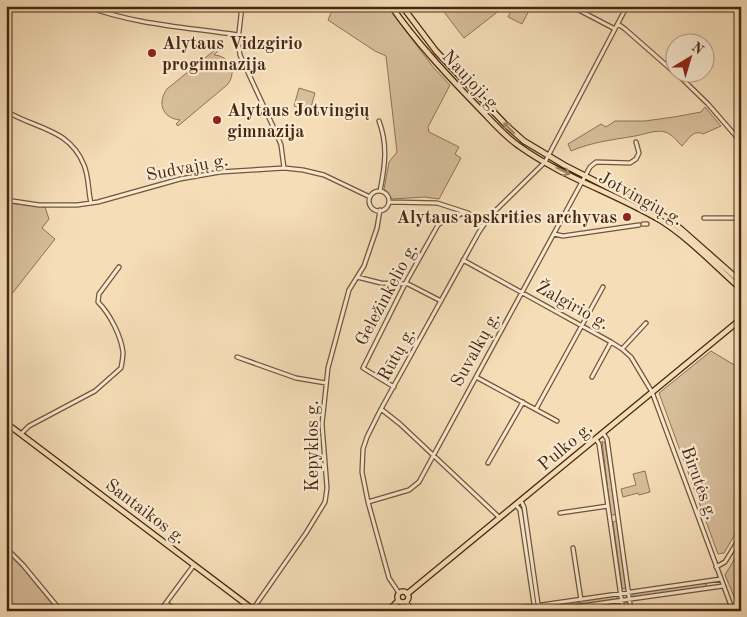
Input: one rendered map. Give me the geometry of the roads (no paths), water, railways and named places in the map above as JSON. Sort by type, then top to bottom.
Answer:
[{"type":"main road","name":"Naujoji g.","points":[[391,6],[411,34],[501,131],[519,147],[544,162]]},
{"type":"main road","name":"Naujoji g.","points":[[402,6],[444,60],[506,125],[524,141],[548,156]]},
{"type":"main road","points":[[411,34],[418,29]]},
{"type":"main road","name":"Jotvingių g.","points":[[548,156],[584,179],[661,221],[741,282]]},
{"type":"main road","name":"Jotvingių g.","points":[[544,162],[584,179]]},
{"type":"main road","name":"Jotvingių g.","points":[[710,258],[741,289]]},
{"type":"main road","name":"Pulko g.","points":[[407,594],[741,319]]},
{"type":"main road","name":"Santaikos g.","points":[[8,426],[254,610]]},
{"type":"main road","points":[[388,611],[398,601],[397,596],[399,593],[407,594],[406,602],[401,603],[398,601]]},
{"type":"street","points":[[85,6],[111,16],[141,22],[238,35]]},
{"type":"street","points":[[242,6],[238,35],[242,60],[281,145],[284,168]]},
{"type":"street","points":[[571,6],[615,30]]},
{"type":"street","name":"Rūtų g.","points":[[399,593],[389,578],[363,482],[362,456],[367,437],[485,222],[548,156],[628,6]]},
{"type":"street","points":[[618,24],[626,28],[664,62]]},
{"type":"street","points":[[685,82],[708,104],[741,142]]},
{"type":"street","points":[[6,111],[52,131],[70,144],[84,165],[92,203]]},
{"type":"street","points":[[379,121],[385,141],[386,161],[380,191]]},
{"type":"street","points":[[584,179],[590,167],[596,162],[632,162],[639,152],[636,142]]},
{"type":"street","name":"Sudvajų g.","points":[[6,200],[38,205],[68,206],[92,203],[180,179],[220,172],[284,168],[324,175],[370,197]]},
{"type":"street","name":"Suvalkų g.","points":[[368,502],[403,492],[413,488],[419,482],[584,179]]},
{"type":"street","points":[[380,191],[386,195],[389,202],[387,207],[380,210],[374,209],[370,205],[370,197],[375,192],[380,191]]},
{"type":"street","points":[[389,202],[430,202],[468,213],[485,222]]},
{"type":"street","name":"Kepyklos g.","points":[[254,610],[325,502],[327,488],[322,424],[331,353],[349,290],[364,266],[377,228],[380,210]]},
{"type":"street","points":[[462,212],[482,227]]},
{"type":"street","name":"Geležinkelio g.","points":[[394,387],[362,368],[438,225],[456,218],[462,212]]},
{"type":"street","points":[[704,218],[741,218]]},
{"type":"street","points":[[554,234],[563,236],[647,224]]},
{"type":"street","name":"Žalgirio g.","points":[[463,260],[622,349],[634,361],[652,392]]},
{"type":"street","points":[[21,434],[28,426],[94,391],[121,368],[123,354],[119,338],[105,308],[98,302],[99,294],[119,266]]},
{"type":"street","points":[[357,277],[381,283],[412,285],[441,301]]},
{"type":"street","points":[[536,409],[603,287]]},
{"type":"street","points":[[622,349],[646,323]]},
{"type":"street","points":[[592,377],[611,342]]},
{"type":"street","points":[[237,357],[296,378],[326,383]]},
{"type":"street","points":[[476,377],[556,421]]},
{"type":"street","name":"Birutės g.","points":[[652,392],[733,611]]},
{"type":"street","points":[[488,463],[522,402]]},
{"type":"street","points":[[381,409],[433,454],[500,518]]},
{"type":"street","points":[[603,433],[607,441],[631,611]]},
{"type":"street","points":[[596,439],[599,446],[623,611]]},
{"type":"street","points":[[519,503],[524,507],[537,611]]},
{"type":"street","points":[[560,513],[608,506]]},
{"type":"street","points":[[610,518],[618,518]]},
{"type":"street","points":[[716,567],[725,562],[741,536]]},
{"type":"street","points":[[6,548],[23,565],[61,611]]},
{"type":"street","points":[[573,548],[581,600]]},
{"type":"street","points":[[160,611],[194,565]]},
{"type":"street","points":[[500,611],[721,579]]},
{"type":"street","points":[[546,611],[723,586]]},
{"type":"street","points":[[166,602],[177,611]]},
{"type":"street","points":[[406,602],[414,611]]},
{"type":"place","name":"Alytaus Vidzgirio progimnazija","points":[[152,53]]},
{"type":"place","name":"Alytaus Jotvingių gimnazija","points":[[217,120]]},
{"type":"place","name":"Alytaus apskrities archyvas","points":[[627,217]]}]
